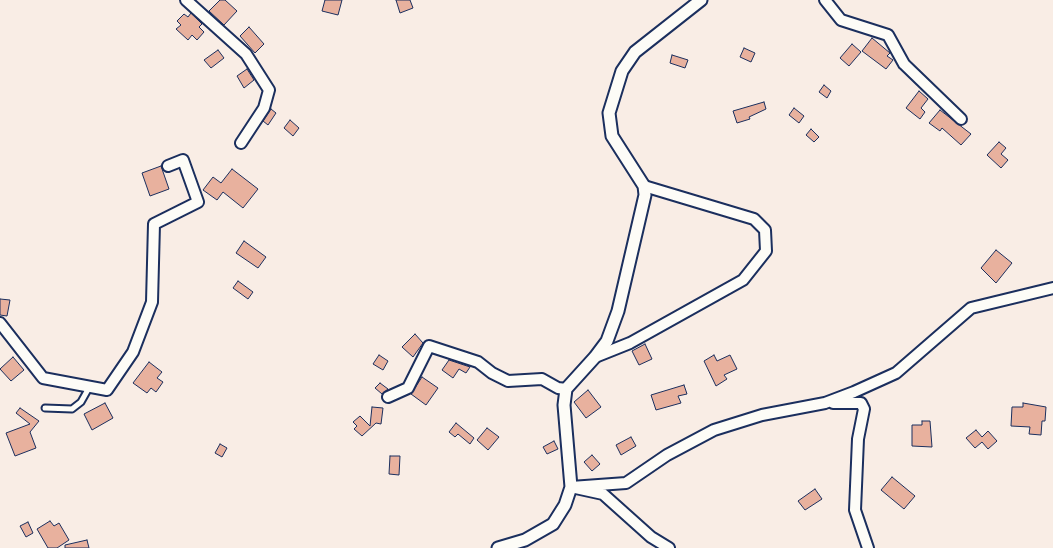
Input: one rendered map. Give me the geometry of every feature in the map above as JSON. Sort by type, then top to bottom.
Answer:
[{"type":"street","points":[[186,0],[246,54],[269,90],[264,108],[241,144]]},
{"type":"street","points":[[498,548],[525,540],[553,524],[565,505],[571,487],[564,405],[566,389],[596,357],[607,341],[618,310],[639,228],[645,195],[644,186],[612,136],[609,113],[622,71],[635,52],[701,0]]},
{"type":"street","points":[[825,0],[841,20],[888,36],[904,64],[961,119]]},
{"type":"street","points":[[0,322],[43,378],[107,390],[134,352],[152,302],[154,224],[198,202],[183,160],[168,166]]},
{"type":"street","points":[[596,357],[630,343],[743,280],[766,251],[764,230],[754,219],[644,186]]},
{"type":"street","points":[[571,487],[626,482],[667,455],[714,430],[762,415],[824,402],[854,392],[896,373],[972,308],[1053,288]]},
{"type":"street","points":[[388,397],[408,388],[429,346],[478,362],[492,373],[508,381],[542,379],[558,388],[566,389]]},
{"type":"street","points":[[824,402],[861,404],[864,409],[858,439],[855,510],[868,548]]},
{"type":"street","points":[[571,487],[603,494],[651,537],[669,548]]},
{"type":"lane","points":[[45,408],[72,408],[81,402],[90,386]]},
{"type":"building","points":[[220,0],[225,0],[237,11],[224,25],[209,11]]},
{"type":"building","points":[[325,0],[342,0],[338,15],[322,11]]},
{"type":"building","points":[[396,0],[410,0],[413,8],[400,13]]},
{"type":"building","points":[[191,13],[202,24],[199,27],[204,32],[197,40],[192,35],[188,40],[176,29],[181,25],[177,21],[184,14],[188,17]]},
{"type":"building","points":[[249,27],[264,44],[255,53],[240,36]]},
{"type":"building","points":[[872,38],[890,53],[887,56],[893,60],[886,69],[862,51]]},
{"type":"building","points":[[852,44],[861,52],[849,66],[840,58]]},
{"type":"building","points":[[744,48],[755,53],[751,62],[740,57]]},
{"type":"building","points":[[218,50],[224,58],[211,68],[204,60]]},
{"type":"building","points":[[672,55],[688,60],[685,68],[670,63]]},
{"type":"building","points":[[247,69],[254,80],[244,88],[237,76]]},
{"type":"building","points":[[824,85],[831,91],[827,98],[819,92]]},
{"type":"building","points":[[919,91],[928,99],[921,108],[925,112],[920,119],[906,108]]},
{"type":"building","points":[[764,102],[766,109],[749,117],[750,119],[737,123],[733,111]]},
{"type":"building","points":[[794,108],[804,116],[799,123],[789,115]]},
{"type":"building","points":[[271,109],[276,113],[268,125],[263,121]]},
{"type":"building","points":[[940,110],[971,134],[961,145],[942,128],[940,131],[929,123]]},
{"type":"building","points":[[290,120],[299,128],[293,136],[284,128]]},
{"type":"building","points":[[811,129],[819,137],[814,142],[806,135]]},
{"type":"building","points":[[999,142],[1006,148],[1001,154],[1008,160],[1001,168],[987,155]]},
{"type":"building","points":[[161,166],[169,189],[150,196],[142,173]]},
{"type":"building","points":[[232,169],[258,189],[243,208],[223,192],[217,200],[203,190],[213,177],[221,183]]},
{"type":"building","points":[[244,241],[266,257],[258,268],[236,253]]},
{"type":"building","points":[[996,250],[1012,263],[996,283],[981,268]]},
{"type":"building","points":[[238,281],[253,292],[248,299],[233,288]]},
{"type":"building","points":[[0,299],[10,300],[7,316],[0,315]]},
{"type":"building","points":[[415,334],[423,343],[413,357],[402,347]]},
{"type":"building","points":[[645,344],[652,359],[639,365],[632,351]]},
{"type":"building","points":[[379,355],[388,361],[383,370],[373,364]]},
{"type":"building","points":[[714,355],[717,361],[730,355],[737,369],[724,375],[727,379],[716,386],[704,361]]},
{"type":"building","points":[[13,357],[24,370],[11,381],[0,369]]},
{"type":"building","points":[[449,360],[470,367],[466,373],[459,369],[453,378],[442,370]]},
{"type":"building","points":[[149,362],[162,372],[157,378],[163,382],[156,392],[151,388],[147,393],[133,383]]},
{"type":"building","points":[[422,377],[438,388],[426,405],[411,394]]},
{"type":"building","points":[[380,383],[388,389],[382,394],[375,388]]},
{"type":"building","points":[[684,385],[687,394],[678,396],[681,403],[656,410],[651,395]]},
{"type":"building","points":[[588,390],[601,407],[586,418],[574,402]]},
{"type":"building","points":[[105,403],[113,418],[92,430],[84,414]]},
{"type":"building","points":[[1023,403],[1046,407],[1041,435],[1029,434],[1030,427],[1011,426],[1012,407],[1023,407]]},
{"type":"building","points":[[372,407],[383,408],[381,424],[376,423],[362,436],[354,429],[357,426],[353,422],[360,416],[370,426]]},
{"type":"building","points":[[20,408],[39,421],[30,432],[36,448],[15,456],[6,433],[30,424],[16,413]]},
{"type":"building","points":[[922,421],[930,421],[932,447],[912,446],[912,425],[922,425]]},
{"type":"building","points":[[456,423],[474,438],[470,444],[458,434],[455,437],[449,432]]},
{"type":"building","points":[[487,428],[499,437],[488,450],[477,440]]},
{"type":"building","points":[[976,430],[982,437],[988,431],[997,441],[988,449],[982,442],[975,448],[966,438]]},
{"type":"building","points":[[631,437],[636,446],[621,455],[616,445]]},
{"type":"building","points":[[554,441],[558,449],[547,454],[543,447]]},
{"type":"building","points":[[220,444],[227,448],[222,457],[215,453]]},
{"type":"building","points":[[592,455],[600,464],[592,471],[584,462]]},
{"type":"building","points":[[390,456],[400,456],[399,475],[389,474]]},
{"type":"building","points":[[892,477],[915,496],[904,509],[881,490]]},
{"type":"building","points":[[815,489],[822,499],[805,510],[798,501]]},
{"type":"building","points":[[50,521],[54,526],[59,523],[69,540],[57,548],[48,548],[37,529]]},
{"type":"building","points":[[28,522],[33,533],[26,537],[20,526]]},
{"type":"building","points":[[87,540],[89,548],[65,548],[65,545]]}]
